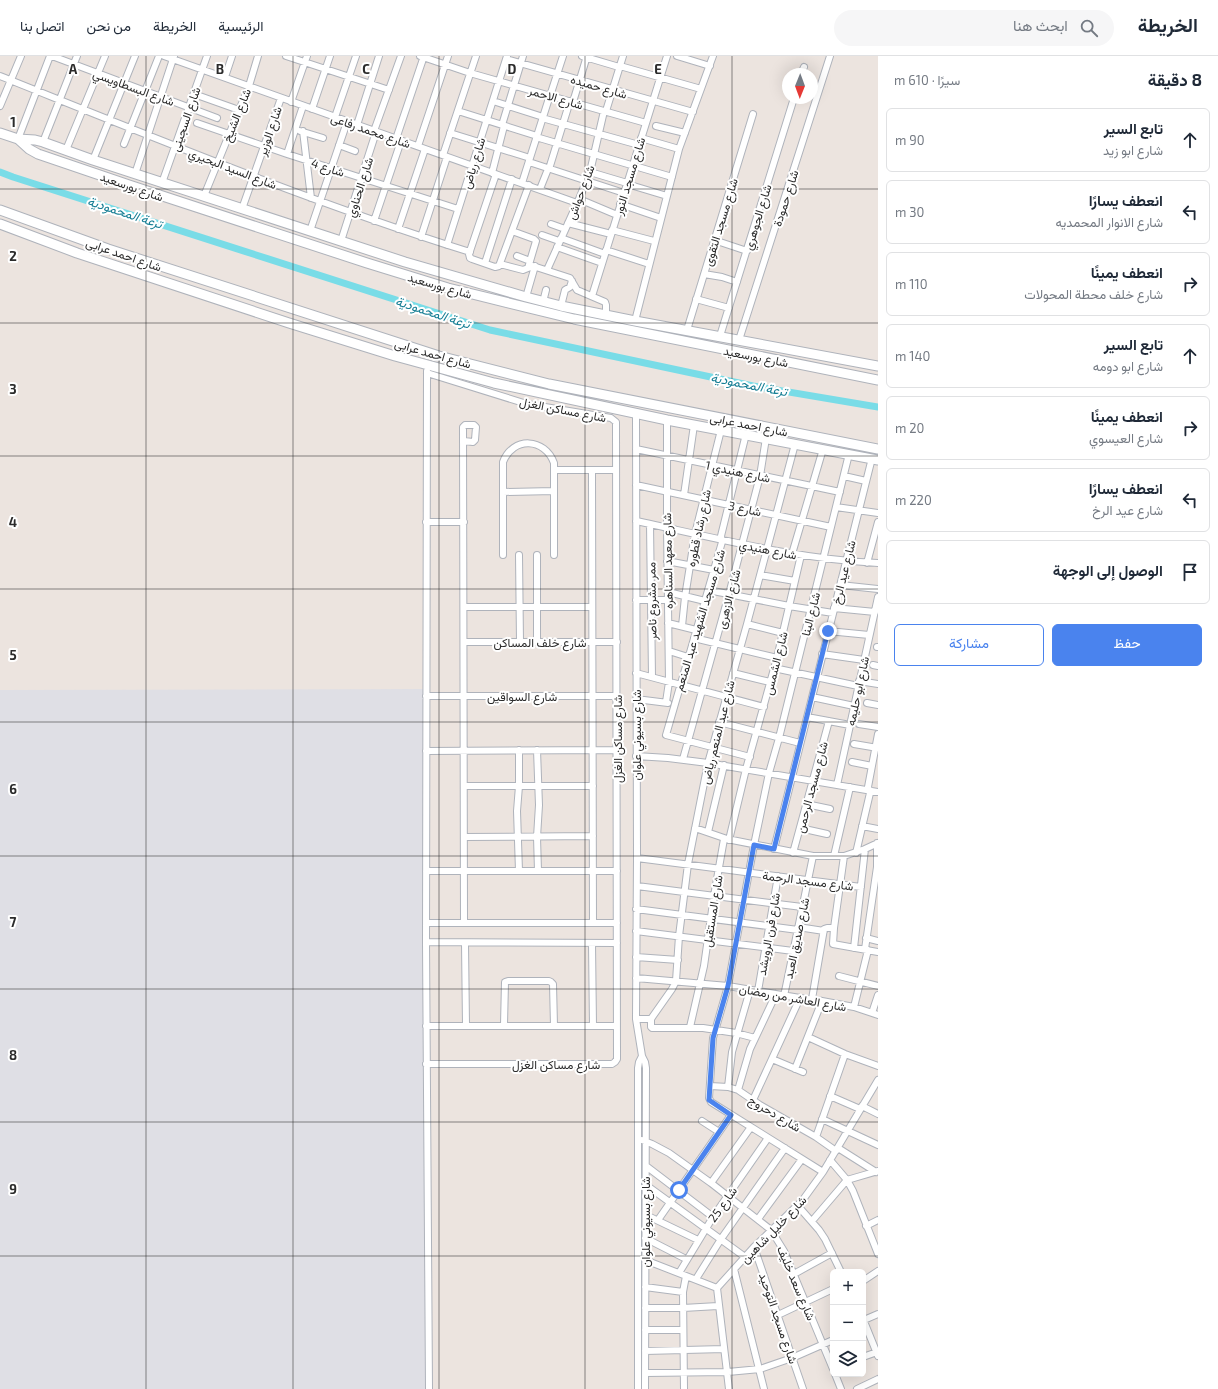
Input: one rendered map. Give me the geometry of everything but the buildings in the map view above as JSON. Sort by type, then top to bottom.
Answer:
[{"type":"main road","name":"شارع بورسعيد","points":[[0,133],[18,139],[43,142],[162,183],[412,264],[543,302],[878,366]]},
{"type":"main road","name":"شارع بورسعيد","points":[[18,139],[29,149],[38,154],[130,186],[448,288],[581,321],[878,380]]},
{"type":"main road","name":"شارع احمد عرابى","points":[[0,210],[108,249],[438,356],[550,384],[878,449]]},
{"type":"main road","name":"شارع احمد عرابى","points":[[0,224],[77,253],[427,369],[636,414],[875,459]]},
{"type":"street","points":[[0,106],[21,56]]},
{"type":"street","points":[[18,139],[51,56]]},
{"type":"street","name":"شارع البسطاويسي","points":[[51,56],[217,118]]},
{"type":"street","points":[[43,142],[78,56]]},
{"type":"street","points":[[66,150],[84,110],[105,56]]},
{"type":"street","points":[[93,160],[135,56]]},
{"type":"street","points":[[124,144],[159,56]]},
{"type":"street","name":"شارع محمد رفاعى","points":[[164,56],[174,58],[375,132],[617,215]]},
{"type":"street","name":"شارع السجينى","points":[[162,183],[207,56]]},
{"type":"street","points":[[225,78],[232,56]]},
{"type":"street","name":"شارع الشيخ","points":[[204,196],[249,86],[258,56]]},
{"type":"street","points":[[286,56],[306,59],[326,69],[389,90]]},
{"type":"street","points":[[312,109],[330,56]]},
{"type":"street","points":[[335,117],[356,56]]},
{"type":"street","points":[[357,125],[379,56]]},
{"type":"street","name":"شارع الحناوي","points":[[341,241],[400,56]]},
{"type":"street","points":[[374,221],[386,186],[422,56]]},
{"type":"street","name":"شارع الاحمر","points":[[422,56],[470,73],[646,123]]},
{"type":"street","points":[[418,146],[448,56]]},
{"type":"street","points":[[421,237],[433,201],[450,133],[476,56]]},
{"type":"street","points":[[523,56],[503,125],[494,173],[469,256],[472,259],[495,267],[500,264],[512,230],[525,184],[529,160],[563,56]]},
{"type":"street","points":[[540,189],[571,101],[580,80],[585,56],[701,89]]},
{"type":"street","name":"شارع حواش","points":[[547,270],[590,172],[605,111],[623,56]]},
{"type":"street","name":"شارع مسجد النور","points":[[592,296],[667,56]]},
{"type":"street","points":[[678,56],[710,66]]},
{"type":"street","points":[[635,320],[654,241],[679,149],[713,56]]},
{"type":"street","name":"شارع حمودة","points":[[740,340],[830,56]]},
{"type":"street","points":[[135,174],[174,58]]},
{"type":"street","name":"شارع حميده","points":[[506,58],[612,90],[693,112]]},
{"type":"street","name":"شارع رياض","points":[[447,244],[506,58]]},
{"type":"street","points":[[291,102],[306,59]]},
{"type":"street","name":"شارع السيد البحيري","points":[[0,76],[311,198],[421,237],[470,252]]},
{"type":"street","points":[[194,94],[239,110]]},
{"type":"street","name":"شارع الوزير","points":[[242,209],[281,98]]},
{"type":"street","points":[[492,101],[563,124],[639,145]]},
{"type":"street","name":"شارع الجوهري","points":[[720,336],[792,104]]},
{"type":"street","points":[[286,154],[304,106]]},
{"type":"street","points":[[458,111],[537,137],[672,177]]},
{"type":"street","name":"شارع مسجد التقوى","points":[[687,330],[753,114]]},
{"type":"street","points":[[310,231],[347,122]]},
{"type":"street","name":"شارع 4","points":[[197,123],[286,154],[458,209]]},
{"type":"street","points":[[656,126],[685,133]]},
{"type":"street","points":[[295,129],[323,138]]},
{"type":"street","points":[[303,131],[311,198]]},
{"type":"street","points":[[450,133],[498,148],[548,169],[624,193]]},
{"type":"street","points":[[641,138],[679,149]]},
{"type":"street","points":[[339,145],[355,151]]},
{"type":"street","points":[[398,229],[425,149]]},
{"type":"street","points":[[590,172],[667,196]]},
{"type":"street","points":[[484,263],[512,179]]},
{"type":"street","points":[[620,204],[661,218]]},
{"type":"street","points":[[568,223],[654,241]]},
{"type":"street","points":[[551,224],[565,229]]},
{"type":"street","points":[[512,230],[535,240],[536,244],[528,268]]},
{"type":"street","points":[[542,235],[602,264]]},
{"type":"street","points":[[714,240],[747,250]]},
{"type":"street","points":[[559,242],[605,252],[649,264]]},
{"type":"street","points":[[517,256],[530,261]]},
{"type":"street","points":[[500,264],[523,270],[535,266],[568,277],[577,290],[606,303],[606,315]]},
{"type":"street","points":[[526,297],[535,266]]},
{"type":"street","points":[[704,274],[722,277],[737,282]]},
{"type":"street","points":[[560,306],[565,290],[570,287],[572,281]]},
{"type":"street","points":[[543,302],[546,290]]},
{"type":"street","points":[[696,299],[729,308]]},
{"type":"street","points":[[427,369],[426,1064],[429,1389]]},
{"type":"street","name":"شارع مساكن الغزل","points":[[426,1064],[614,1064],[617,1059],[616,424],[613,419],[527,404],[427,369]]},
{"type":"street","name":"شارع بسيوني علوان","points":[[636,414],[636,1019],[642,1056],[646,1062],[644,1389]]},
{"type":"street","name":"شارع معهد السناهره","points":[[666,702],[669,682],[666,491],[667,420]]},
{"type":"street","points":[[684,495],[694,425]]},
{"type":"street","name":"شارع رشاد قطوره","points":[[682,626],[689,565],[695,534],[721,430]]},
{"type":"street","name":"شارع مسجد الشهيد عبد المنعم","points":[[688,741],[666,735],[722,542],[721,536],[746,434]]},
{"type":"street","name":"شارع الازهرى","points":[[683,759],[716,644],[760,476],[766,438]]},
{"type":"street","points":[[464,441],[464,923]]},
{"type":"street","points":[[504,555],[503,462],[509,450],[515,446],[521,444],[535,444],[542,446],[547,451],[554,463],[554,555]]},
{"type":"street","name":"شارع عبد المنعم رياض","points":[[651,1019],[676,981],[679,936],[688,864],[708,762],[754,599],[795,444]]},
{"type":"street","name":"شارع هنيدي 1","points":[[636,449],[840,492]]},
{"type":"street","points":[[792,554],[823,449]]},
{"type":"street","name":"شارع البنا","points":[[731,1115],[710,1102],[712,1046],[715,1030],[728,986],[769,773],[849,454]]},
{"type":"street","name":"شارع عيد الرخ","points":[[774,849],[858,510],[866,481],[875,459]]},
{"type":"street","points":[[554,470],[616,470]]},
{"type":"street","points":[[592,470],[593,923]]},
{"type":"street","points":[[844,476],[866,481]]},
{"type":"street","name":"شارع 3","points":[[636,485],[831,527]]},
{"type":"street","points":[[503,492],[554,491]]},
{"type":"street","points":[[836,507],[878,513]]},
{"type":"street","name":"شارع هنيدي","points":[[636,521],[801,556],[845,562],[878,563]]},
{"type":"street","points":[[426,522],[464,522]]},
{"type":"street","points":[[867,563],[878,522]]},
{"type":"street","name":"ممر مشروع ناصر","points":[[650,524],[652,677]]},
{"type":"street","points":[[519,555],[520,642]]},
{"type":"street","points":[[537,555],[537,642]]},
{"type":"street","name":"شارع الشمس","points":[[746,769],[777,658],[801,556]]},
{"type":"street","points":[[667,561],[714,570]]},
{"type":"street","points":[[760,575],[795,581]]},
{"type":"street","points":[[840,585],[878,589]]},
{"type":"street","points":[[708,590],[811,610],[875,612]]},
{"type":"street","points":[[668,592],[705,601]]},
{"type":"street","name":"شارع ابو حليمه","points":[[837,785],[878,597]]},
{"type":"street","points":[[636,600],[668,600]]},
{"type":"street","points":[[464,607],[592,607]]},
{"type":"street","points":[[668,622],[696,630]]},
{"type":"street","points":[[747,624],[783,633]]},
{"type":"street","points":[[828,631],[869,635]]},
{"type":"street","points":[[694,638],[777,658]]},
{"type":"street","name":"شارع خلف المساكن","points":[[464,642],[617,642]]},
{"type":"street","points":[[669,651],[688,657]]},
{"type":"street","points":[[822,654],[864,660]]},
{"type":"street","points":[[774,668],[816,677],[878,684]]},
{"type":"street","points":[[636,673],[764,708]]},
{"type":"street","points":[[733,673],[770,682]]},
{"type":"street","name":"شارع السواقين","points":[[426,696],[617,696]]},
{"type":"street","points":[[812,697],[854,706]]},
{"type":"street","points":[[636,699],[675,703]]},
{"type":"street","points":[[867,703],[878,705]]},
{"type":"street","points":[[807,717],[850,725]]},
{"type":"street","points":[[719,722],[800,743]]},
{"type":"street","name":"شارع مسجد الرحمن","points":[[793,853],[829,722]]},
{"type":"street","points":[[859,724],[878,727]]},
{"type":"street","points":[[856,852],[869,790],[868,787],[874,769],[878,734]]},
{"type":"street","points":[[688,741],[750,757]]},
{"type":"street","points":[[854,744],[877,748]]},
{"type":"street","points":[[519,750],[520,786],[517,812],[519,871]]},
{"type":"street","points":[[537,750],[539,805],[537,837],[538,871]]},
{"type":"street","points":[[426,751],[617,750]]},
{"type":"street","points":[[636,756],[708,762],[878,792]]},
{"type":"street","points":[[852,762],[874,769]]},
{"type":"street","points":[[708,832],[724,765]]},
{"type":"street","name":"شارع المستقبل","points":[[690,1028],[700,983],[718,868],[746,769]]},
{"type":"street","points":[[464,786],[593,786]]},
{"type":"street","points":[[834,856],[850,787]]},
{"type":"street","points":[[806,804],[830,809]]},
{"type":"street","points":[[862,826],[878,829]]},
{"type":"street","points":[[695,828],[726,839],[813,856],[844,856],[878,843],[876,886],[866,938],[866,950],[854,1008]]},
{"type":"street","points":[[800,828],[827,834]]},
{"type":"street","points":[[464,838],[593,836]]},
{"type":"street","points":[[854,948],[865,849]]},
{"type":"street","name":"شارع صديق العبد","points":[[784,996],[813,856]]},
{"type":"street","points":[[844,856],[833,944],[878,952]]},
{"type":"street","name":"شارع مسجد الرحمة","points":[[637,858],[860,887]]},
{"type":"street","points":[[426,871],[617,871]]},
{"type":"street","name":"شارع فرن الرويشد","points":[[758,991],[778,876]]},
{"type":"street","points":[[637,886],[802,907]]},
{"type":"street","points":[[636,909],[770,926],[824,931]]},
{"type":"street","points":[[426,923],[617,923]]},
{"type":"street","points":[[812,999],[824,931],[825,928],[834,928]]},
{"type":"street","points":[[636,931],[793,951]]},
{"type":"street","points":[[866,938],[878,940]]},
{"type":"street","points":[[426,942],[617,943]]},
{"type":"street","points":[[465,942],[466,1026]]},
{"type":"street","points":[[592,943],[593,1026]]},
{"type":"street","points":[[636,956],[678,960]]},
{"type":"street","points":[[839,976],[878,986]]},
{"type":"street","name":"شارع العاشر من رمضان","points":[[636,978],[728,986],[784,996],[812,999],[875,1014]]},
{"type":"street","points":[[504,1026],[505,982],[508,981],[551,982],[553,984],[554,1026]]},
{"type":"street","points":[[728,1087],[730,1062],[736,1033],[750,990]]},
{"type":"street","points":[[738,1090],[746,1060],[776,994]]},
{"type":"street","points":[[875,1014],[878,995]]},
{"type":"street","points":[[753,1100],[800,998]]},
{"type":"street","points":[[795,1069],[822,1001]]},
{"type":"street","points":[[636,1019],[651,1019],[652,1028],[690,1028],[715,1030],[755,1038]]},
{"type":"street","points":[[426,1026],[616,1026]]},
{"type":"street","points":[[808,1037],[845,1054],[878,1066]]},
{"type":"street","points":[[816,1137],[845,1054]]},
{"type":"street","name":"شارع بسيوني علوان","points":[[638,1389],[638,1068],[642,1056]]},
{"type":"street","points":[[772,1059],[803,1072]]},
{"type":"street","name":"شارع خليل شاهين","points":[[717,1288],[754,1247],[798,1206],[837,1150],[861,1107],[876,1088],[878,1080]]},
{"type":"street","name":"شارع دحروج","points":[[710,1086],[728,1087],[738,1090],[837,1150],[877,1171]]},
{"type":"street","points":[[830,1096],[878,1114]]},
{"type":"street","points":[[658,1220],[731,1115],[823,1172]]},
{"type":"street","points":[[822,1119],[878,1145]]},
{"type":"street","points":[[702,1121],[719,1132]]},
{"type":"street","points":[[711,1183],[751,1127]]},
{"type":"street","name":"شارع 25","points":[[679,1273],[686,1259],[713,1217],[768,1138]]},
{"type":"street","name":"شارع سعد خليف","points":[[638,1140],[646,1141],[670,1153],[771,1230],[784,1251],[830,1362]]},
{"type":"street","points":[[702,1144],[709,1147]]},
{"type":"street","points":[[696,1279],[721,1239],[785,1148]]},
{"type":"street","points":[[758,1219],[802,1159]]},
{"type":"street","points":[[830,1160],[847,1180],[878,1254]]},
{"type":"street","points":[[646,1166],[713,1217]]},
{"type":"street","points":[[812,1221],[847,1180],[877,1171]]},
{"type":"street","points":[[646,1186],[745,1257]]},
{"type":"street","points":[[798,1206],[822,1234],[840,1269]]},
{"type":"street","points":[[646,1215],[698,1240]]},
{"type":"street","points":[[866,1226],[878,1220]]},
{"type":"street","points":[[645,1238],[686,1259]]},
{"type":"street","name":"شارع مسجد التوحيد","points":[[754,1247],[803,1389]]},
{"type":"street","points":[[794,1274],[832,1253]]},
{"type":"street","points":[[645,1260],[717,1288],[729,1389]]},
{"type":"street","points":[[734,1269],[764,1389]]},
{"type":"street","points":[[866,1279],[878,1271]]},
{"type":"street","points":[[684,1389],[683,1292],[686,1276]]},
{"type":"street","points":[[645,1287],[683,1292]]},
{"type":"street","points":[[778,1315],[830,1290]]},
{"type":"street","points":[[645,1308],[718,1306]]},
{"type":"street","points":[[866,1321],[878,1314]]},
{"type":"street","points":[[866,1325],[875,1340],[877,1354],[866,1356]]},
{"type":"street","points":[[645,1330],[683,1330]]},
{"type":"street","points":[[645,1373],[728,1372],[760,1369],[792,1358],[831,1341]]},
{"type":"street","points":[[645,1351],[724,1349]]},
{"type":"street","points":[[836,1377],[841,1389]]},
{"type":"street","points":[[856,1389],[878,1379]]},
{"type":"shaded area","points":[[425,689],[426,1389],[0,1389],[0,690]]},
{"type":"waterway","name":"ترعة المحمودية","points":[[0,172],[490,330],[753,386],[878,407]]},
{"type":"route","points":[[679,1190],[731,1115],[709,1100],[713,1038],[728,986],[754,845],[774,849],[828,631]]}]
